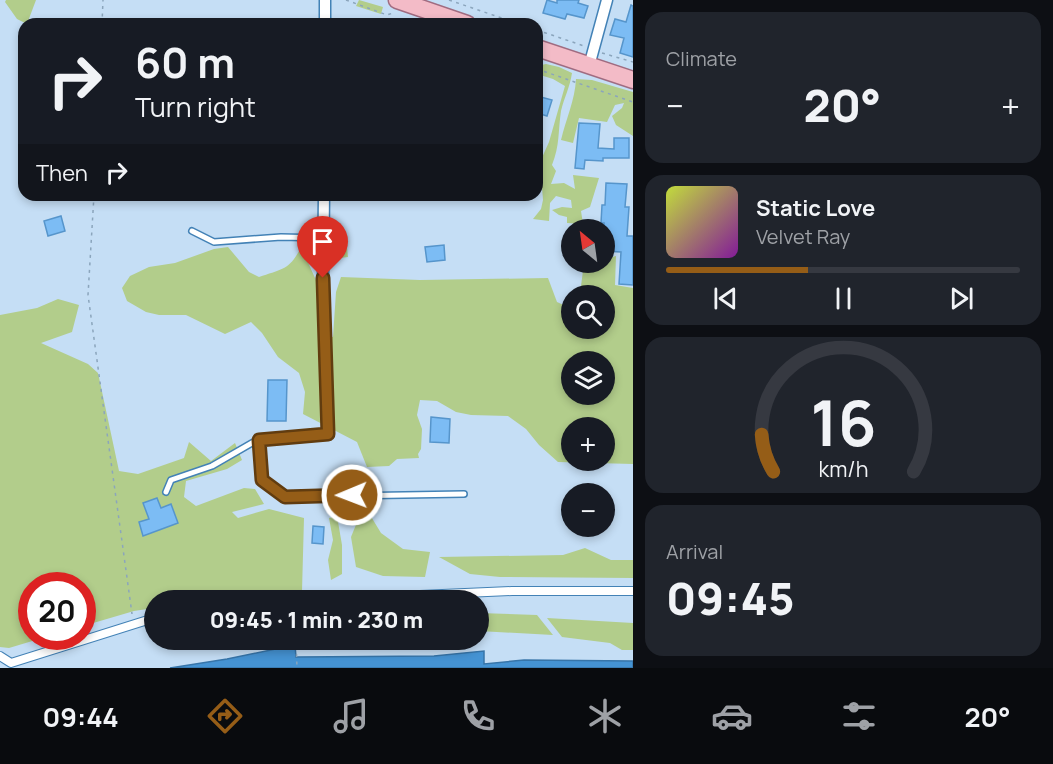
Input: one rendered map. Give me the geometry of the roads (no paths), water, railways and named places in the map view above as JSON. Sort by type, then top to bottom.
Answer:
[{"type":"main road","points":[[397,4],[449,18]]},
{"type":"main road","points":[[543,50],[633,80]]},
{"type":"street","points":[[325,0],[325,18]]},
{"type":"street","points":[[589,66],[607,0]]},
{"type":"street","points":[[323,278],[324,201]]},
{"type":"street","points":[[489,592],[633,591]]},
{"type":"street","points":[[0,656],[11,663],[144,622]]},
{"type":"lane","points":[[192,231],[214,242],[281,237],[324,238]]},
{"type":"lane","points":[[166,492],[171,480],[212,466],[259,440],[328,434],[323,278]]},
{"type":"lane","points":[[259,440],[262,480],[285,497],[464,494]]},
{"type":"water","points":[[271,650],[295,650],[296,657],[434,656],[484,651],[484,664],[524,660],[633,661],[633,668],[170,668]]}]
